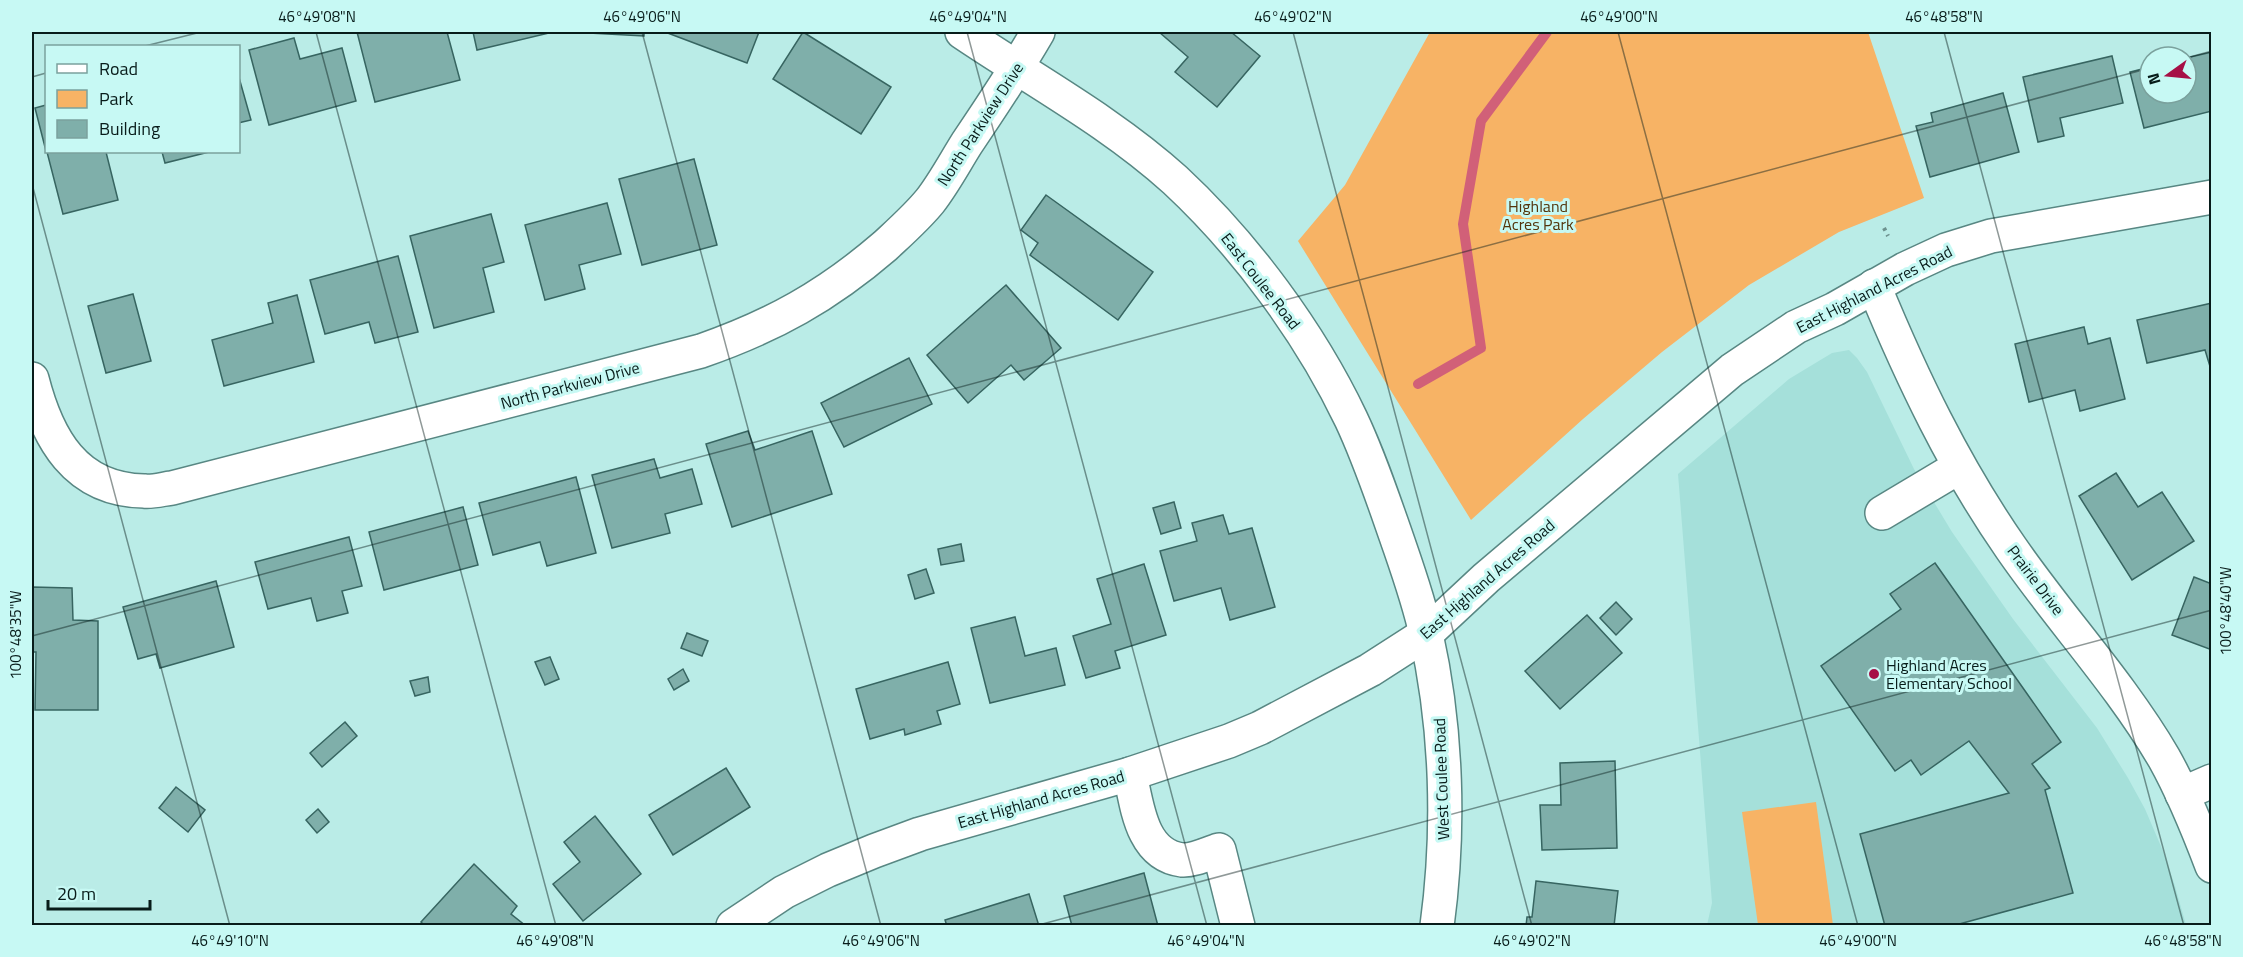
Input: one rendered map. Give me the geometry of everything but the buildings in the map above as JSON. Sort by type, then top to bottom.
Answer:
[{"type":"street","name":"East Coulee Road","points":[[962,32],[1112,130],[1175,181],[1205,211],[1263,278],[1309,344],[1350,419],[1385,503],[1426,633]]},
{"type":"street","name":"North Parkview Drive","points":[[32,379],[44,419],[52,436],[69,459],[90,477],[119,489],[145,492],[172,488],[700,351],[743,336],[784,317],[852,273],[897,235],[930,201],[1038,32]]},
{"type":"street","name":"East Highland Acres Road","points":[[733,926],[784,892],[874,851],[920,834],[1130,774],[1229,741],[1260,728],[1370,670],[1426,633],[1486,578],[1732,370],[1797,327],[1946,250],[1991,236],[2211,197]]},
{"type":"street","name":"Prairie Drive","points":[[1875,286],[1903,354],[1959,467],[2012,549],[2147,730],[2197,787],[2211,866]]},
{"type":"street","points":[[1882,513],[1959,467]]},
{"type":"street","name":"West Coulee Road","points":[[1426,633],[1441,732],[1444,798],[1444,849],[1437,926]]},
{"type":"street","points":[[1130,774],[1139,814],[1148,839],[1162,852],[1183,860],[1219,850],[1238,926]]},
{"type":"path","points":[[1884,228],[1887,236]]},
{"type":"shaded area","name":"Highland Acres Elementary School","points":[[1849,350],[1867,372],[1914,469],[1952,532],[2013,619],[2097,728],[2128,778],[2145,809],[2163,851],[2186,925],[1707,925],[1712,903],[1678,474],[1789,379],[1832,353]]},
{"type":"green space","name":"Highland Acres Park","points":[[1430,32],[1868,32],[1924,198],[1839,232],[1749,285],[1662,352],[1583,419],[1471,520],[1298,241],[1345,185]]},
{"type":"green space","points":[[1816,802],[1833,925],[1758,925],[1742,812]]},
{"type":"waterway","points":[[1418,384],[1481,348],[1463,224],[1481,121],[1547,32]]},
{"type":"place","name":"Highland Acres Elementary School","points":[[1874,674]]}]
